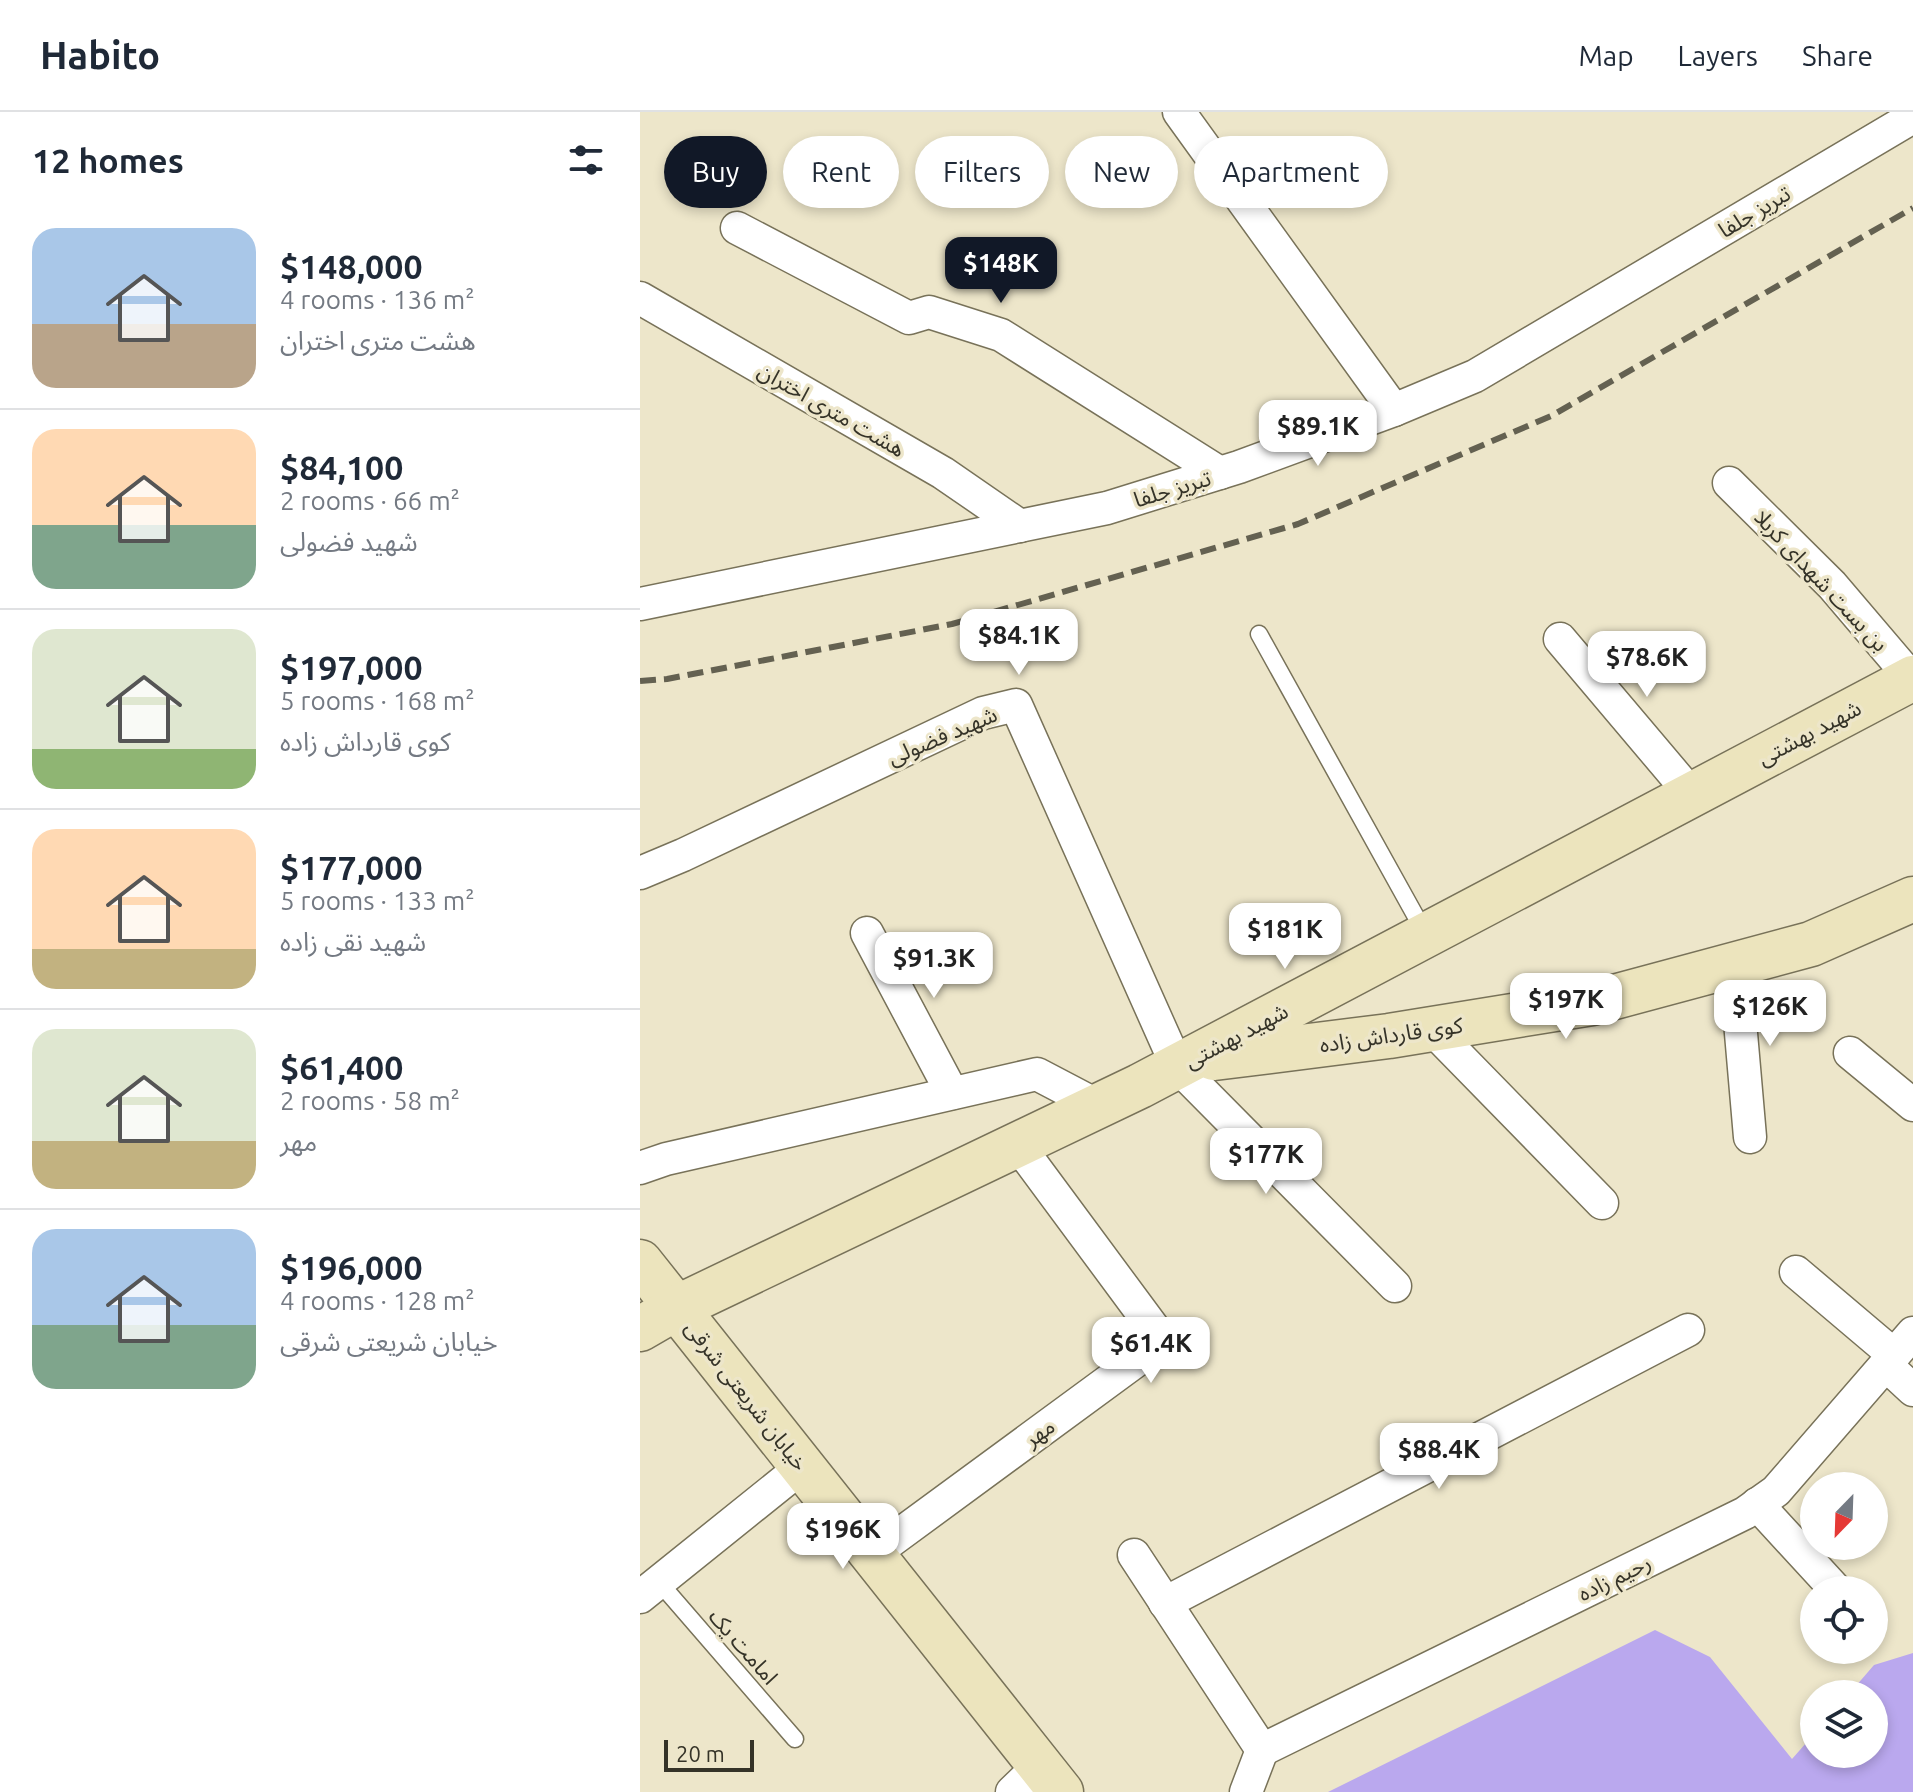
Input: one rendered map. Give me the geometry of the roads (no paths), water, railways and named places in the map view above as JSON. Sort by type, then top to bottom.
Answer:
[{"type":"street","points":[[1179,112],[1394,410]]},
{"type":"street","name":"تبریز جلفا","points":[[640,604],[1107,508],[1220,473],[1394,410],[1475,376],[1913,117]]},
{"type":"street","points":[[737,228],[909,318],[929,312],[1001,335],[1220,473]]},
{"type":"street","name":"هشت متری اختران","points":[[640,298],[943,473],[1020,526]]},
{"type":"street","name":"بن بست شهدای کربلا","points":[[1729,483],[1832,585],[1913,678]]},
{"type":"street","points":[[1560,639],[1691,794]]},
{"type":"street","name":"شهید بهشتی","points":[[640,1329],[678,1307],[1182,1064],[1913,678]]},
{"type":"street","name":"شهید فضولی","points":[[640,873],[698,849],[983,713],[1016,705],[1182,1064]]},
{"type":"street","name":"کوی قارداش زاده","points":[[1182,1064],[1592,1003],[1811,944],[1913,899]]},
{"type":"street","points":[[867,933],[952,1093]]},
{"type":"street","points":[[1735,964],[1750,1137]]},
{"type":"street","points":[[1432,1029],[1602,1203]]},
{"type":"street","points":[[1850,1053],[1913,1105]]},
{"type":"street","points":[[1182,1064],[1395,1286]]},
{"type":"street","points":[[640,1168],[666,1159],[1037,1074],[1098,1106]]},
{"type":"street","name":"مهر","points":[[873,1554],[1163,1341],[1018,1145]]},
{"type":"street","name":"خیابان شریعتی شرقی","points":[[640,1262],[873,1554],[1038,1783]]},
{"type":"street","points":[[1796,1272],[1898,1351],[1913,1390]]},
{"type":"street","points":[[1165,1603],[1688,1330]]},
{"type":"street","name":"رحیم زاده","points":[[1262,1750],[1745,1513],[1776,1491],[1898,1351]]},
{"type":"street","points":[[650,1590],[803,1466]]},
{"type":"street","points":[[1757,1504],[1823,1576]]},
{"type":"street","points":[[1134,1555],[1262,1750],[1246,1792]]},
{"type":"lane","points":[[1259,634],[1426,934]]},
{"type":"lane","name":"امامت یک","points":[[650,1590],[795,1739]]},
{"type":"railway","points":[[640,681],[667,679],[952,624],[1298,524],[1551,416],[1913,208]]}]
